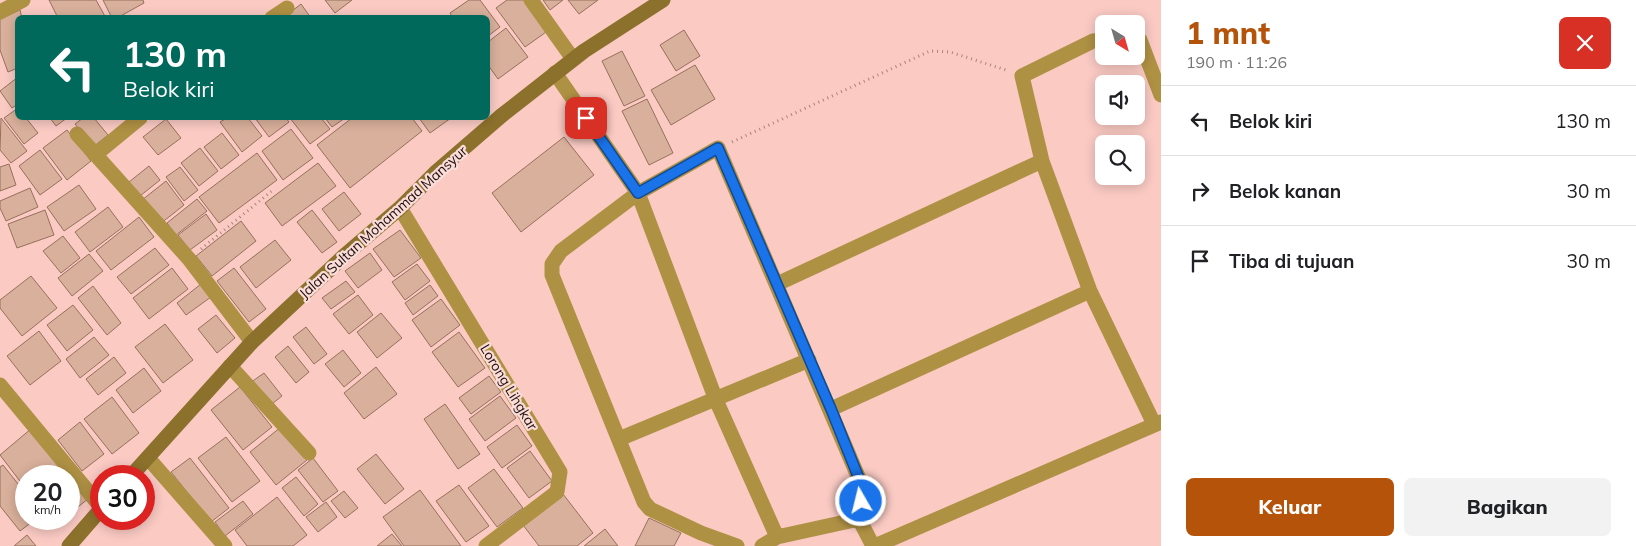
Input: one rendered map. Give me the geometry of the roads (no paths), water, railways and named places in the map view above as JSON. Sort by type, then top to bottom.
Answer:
[{"type":"street","points":[[0,12],[22,0]]},
{"type":"street","points":[[531,0],[573,59]]},
{"type":"street","name":"Jalan Sultan Mohammad Mansyur","points":[[141,465],[252,342],[344,256],[400,208],[434,173],[486,128],[573,59],[663,0]]},
{"type":"street","points":[[276,15],[287,8]]},
{"type":"street","points":[[737,546],[701,533],[650,509],[644,502],[552,274],[552,264],[561,250],[638,193],[718,148],[831,409],[860,481],[861,501],[859,519],[874,546],[1123,440],[1157,423],[1090,290],[1042,160],[1022,76],[1095,41]]},
{"type":"street","points":[[1145,52],[1161,95]]},
{"type":"street","points":[[555,73],[638,193],[716,400],[777,537]]},
{"type":"street","points":[[95,155],[138,120]]},
{"type":"street","points":[[77,134],[189,259],[252,342]]},
{"type":"street","points":[[777,284],[1042,160]]},
{"type":"street","name":"Lorong Lihgkar","points":[[400,208],[560,472],[557,492],[486,546]]},
{"type":"street","points":[[831,409],[1090,290]]},
{"type":"street","points":[[619,439],[809,360]]},
{"type":"street","points":[[230,366],[309,453]]},
{"type":"street","points":[[0,385],[90,495]]},
{"type":"street","points":[[148,458],[225,546]]},
{"type":"street","points":[[762,546],[777,537],[859,519]]},
{"type":"street","points":[[69,546],[90,521]]}]
